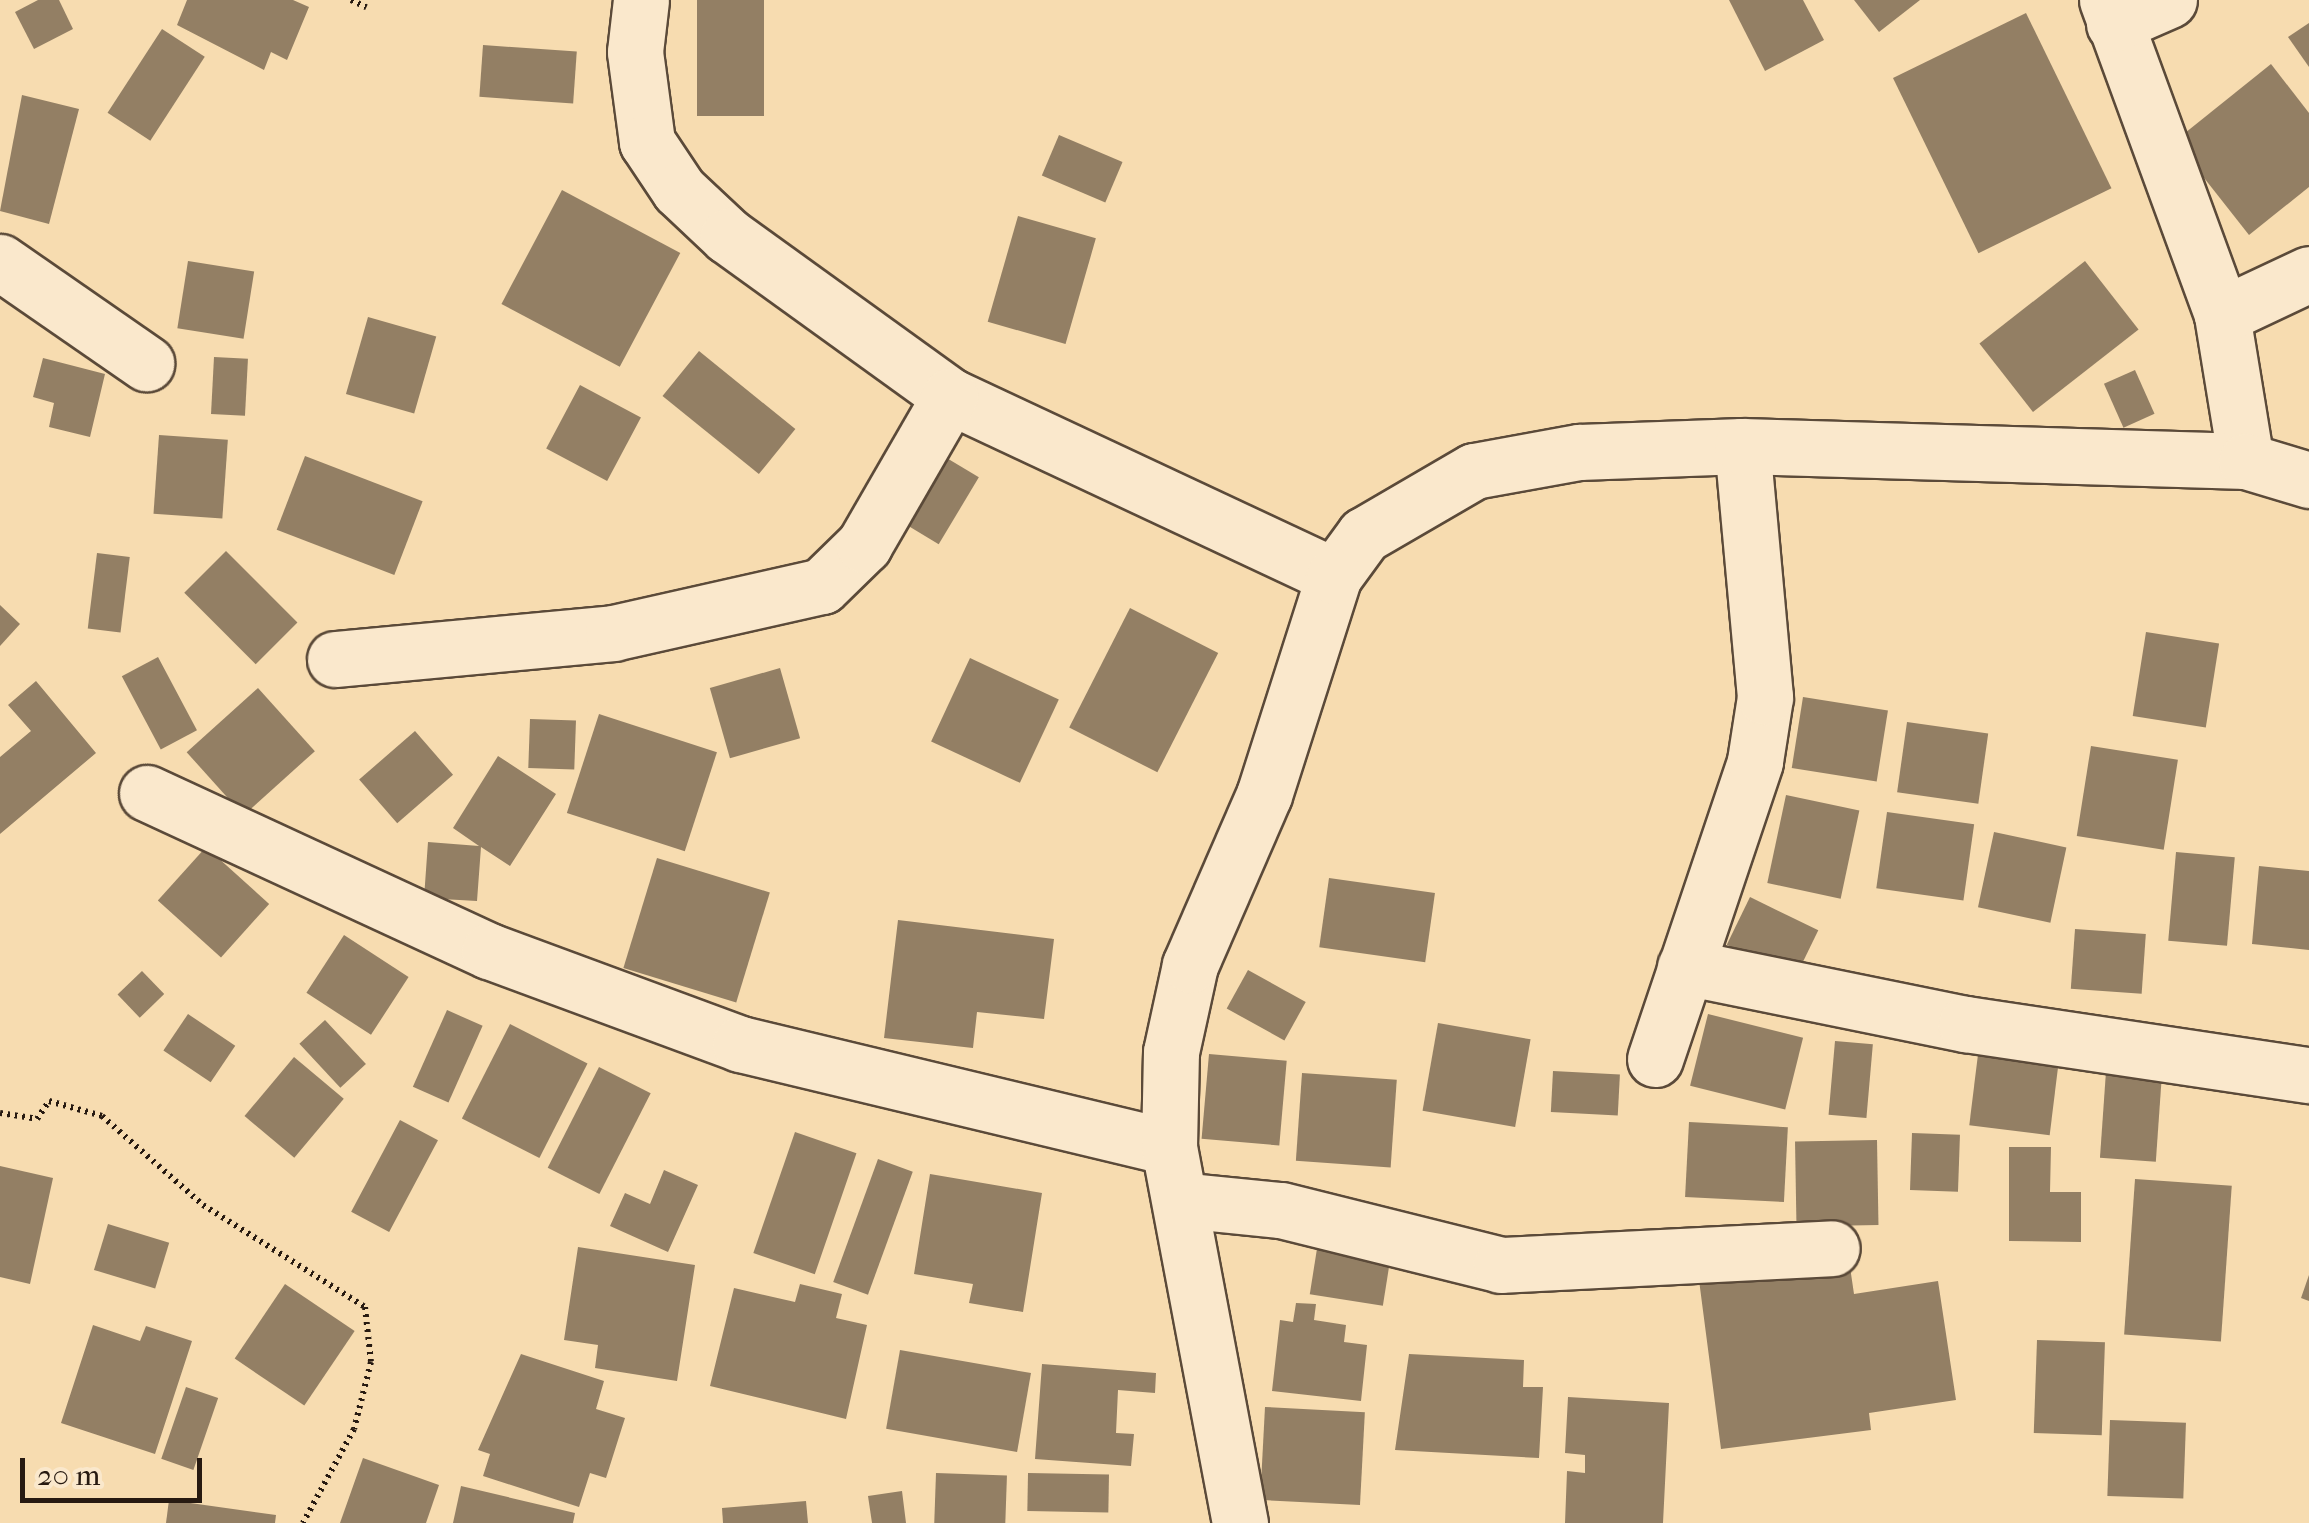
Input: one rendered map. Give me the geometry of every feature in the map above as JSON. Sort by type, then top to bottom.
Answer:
[{"type":"street","points":[[641,0],[638,100],[647,142],[679,190],[728,236],[950,396],[1334,576]]},
{"type":"street","points":[[2169,0],[2111,12],[2222,315],[2246,460]]},
{"type":"street","points":[[0,262],[146,363]]},
{"type":"street","points":[[2222,315],[2309,274]]},
{"type":"street","points":[[335,659],[613,634],[822,586],[864,545],[950,396]]},
{"type":"street","points":[[1655,1059],[1755,760],[1765,697],[1742,446]]},
{"type":"street","points":[[1240,1523],[1169,1147],[1170,1052],[1190,965],[1264,795],[1334,576],[1364,535],[1418,496],[1474,471],[1579,452],[1742,446],[2246,460],[2309,480]]},
{"type":"street","points":[[147,794],[489,951],[740,1044],[1169,1147]]},
{"type":"street","points":[[1685,967],[1966,1024],[2309,1076]]},
{"type":"street","points":[[1180,1200],[1281,1210],[1501,1265],[1832,1248]]},
{"type":"path","points":[[351,0],[366,7]]},
{"type":"path","points":[[0,1113],[38,1119],[49,1101],[102,1116],[202,1205],[365,1306],[372,1362],[354,1429],[303,1523]]},
{"type":"building","points":[[38,0],[59,0],[73,29],[34,49],[15,12]]},
{"type":"building","points":[[187,0],[293,0],[309,7],[287,60],[271,52],[264,70],[177,25]]},
{"type":"building","points":[[697,0],[764,0],[764,116],[697,116]]},
{"type":"building","points":[[1729,0],[1803,0],[1824,40],[1765,71]]},
{"type":"building","points":[[1854,0],[1920,0],[1879,32]]},
{"type":"building","points":[[2026,13],[2111,188],[1978,253],[1893,78]]},
{"type":"building","points":[[2309,23],[2309,67],[2288,37]]},
{"type":"building","points":[[162,29],[205,57],[150,141],[108,113]]},
{"type":"building","points":[[483,45],[577,52],[573,103],[479,97]]},
{"type":"building","points":[[2271,64],[2309,113],[2309,187],[2249,235],[2175,141]]},
{"type":"building","points":[[22,95],[79,109],[49,224],[0,211]]},
{"type":"building","points":[[1059,135],[1123,162],[1105,202],[1042,176]]},
{"type":"building","points":[[562,190],[680,253],[620,367],[501,304]]},
{"type":"building","points":[[1018,216],[1096,238],[1066,344],[988,322]]},
{"type":"building","points":[[188,261],[254,271],[244,339],[177,328]]},
{"type":"building","points":[[2085,261],[2139,330],[2033,412],[1979,343]]},
{"type":"building","points":[[368,317],[436,337],[414,413],[346,394]]},
{"type":"building","points":[[699,351],[795,429],[759,474],[662,396]]},
{"type":"building","points":[[214,357],[248,359],[245,416],[211,414]]},
{"type":"building","points":[[43,358],[105,374],[90,437],[49,427],[54,403],[33,397]]},
{"type":"building","points":[[2135,370],[2155,414],[2123,428],[2104,384]]},
{"type":"building","points":[[580,385],[641,417],[607,481],[546,449]]},
{"type":"building","points":[[159,435],[228,440],[222,519],[153,514]]},
{"type":"building","points":[[930,448],[979,477],[939,544],[890,515]]},
{"type":"building","points":[[305,456],[423,501],[394,575],[277,530]]},
{"type":"building","points":[[226,551],[297,622],[256,664],[184,593]]},
{"type":"building","points":[[97,553],[130,557],[120,632],[88,628]]},
{"type":"building","points":[[0,605],[20,624],[0,646]]},
{"type":"building","points":[[1130,608],[1218,653],[1157,772],[1069,727]]},
{"type":"building","points":[[2146,632],[2219,644],[2206,728],[2133,716]]},
{"type":"building","points":[[158,657],[197,730],[161,750],[122,676]]},
{"type":"building","points":[[970,658],[1059,699],[1020,783],[931,741]]},
{"type":"building","points":[[780,668],[800,738],[730,758],[710,688]]},
{"type":"building","points":[[36,681],[96,753],[0,834],[0,757],[31,731],[8,705]]},
{"type":"building","points":[[258,688],[315,751],[244,815],[187,752]]},
{"type":"building","points":[[1803,697],[1888,710],[1877,782],[1792,768]]},
{"type":"building","points":[[599,714],[717,752],[685,851],[567,813]]},
{"type":"building","points":[[530,719],[576,721],[574,770],[528,768]]},
{"type":"building","points":[[1907,722],[1988,733],[1978,804],[1897,792]]},
{"type":"building","points":[[415,731],[453,775],[397,823],[359,780]]},
{"type":"building","points":[[2091,746],[2178,760],[2164,850],[2077,836]]},
{"type":"building","points":[[498,756],[556,794],[510,866],[481,847],[477,901],[424,898],[428,842],[479,846],[453,828]]},
{"type":"building","points":[[1786,795],[1859,811],[1841,899],[1767,883]]},
{"type":"building","points":[[1887,812],[1974,824],[1963,900],[1876,888]]},
{"type":"building","points":[[1994,832],[2066,847],[2050,923],[1978,907]]},
{"type":"building","points":[[206,847],[269,904],[221,957],[158,901]]},
{"type":"building","points":[[2176,852],[2235,857],[2227,946],[2168,941]]},
{"type":"building","points":[[657,858],[770,892],[736,1002],[623,968]]},
{"type":"building","points":[[2259,866],[2309,871],[2309,950],[2252,944]]},
{"type":"building","points":[[1329,878],[1435,893],[1425,962],[1319,947]]},
{"type":"building","points":[[1750,897],[1818,930],[1795,978],[1727,945]]},
{"type":"building","points":[[898,920],[1054,939],[1044,1019],[977,1012],[973,1048],[884,1038]]},
{"type":"building","points":[[2075,929],[2146,934],[2142,994],[2071,989]]},
{"type":"building","points":[[344,935],[409,977],[371,1035],[306,993]]},
{"type":"building","points":[[1248,970],[1306,1002],[1284,1040],[1227,1008]]},
{"type":"building","points":[[142,971],[164,994],[140,1018],[118,995]]},
{"type":"building","points":[[447,1010],[483,1026],[448,1103],[413,1087]]},
{"type":"building","points":[[188,1014],[235,1046],[211,1082],[163,1050]]},
{"type":"building","points":[[1708,1014],[1803,1038],[1785,1110],[1690,1086]]},
{"type":"building","points":[[325,1020],[366,1064],[340,1088],[299,1044]]},
{"type":"building","points":[[1438,1023],[1531,1039],[1515,1127],[1423,1111]]},
{"type":"building","points":[[510,1024],[588,1063],[539,1158],[462,1118]]},
{"type":"building","points":[[1980,1038],[2060,1048],[2050,1135],[1969,1125]]},
{"type":"building","points":[[1835,1041],[1873,1044],[1866,1118],[1829,1115]]},
{"type":"building","points":[[1209,1054],[1287,1061],[1279,1145],[1202,1139]]},
{"type":"building","points":[[294,1057],[344,1099],[294,1158],[245,1116]]},
{"type":"building","points":[[2107,1057],[2163,1061],[2156,1162],[2100,1158]]},
{"type":"building","points":[[599,1067],[651,1093],[599,1194],[548,1168]]},
{"type":"building","points":[[1553,1071],[1620,1075],[1618,1115],[1551,1112]]},
{"type":"building","points":[[1302,1073],[1397,1080],[1391,1167],[1296,1161]]},
{"type":"building","points":[[400,1120],[438,1140],[389,1232],[351,1212]]},
{"type":"building","points":[[1689,1122],[1788,1127],[1784,1202],[1685,1197]]},
{"type":"building","points":[[795,1132],[856,1153],[815,1274],[753,1253]]},
{"type":"building","points":[[1912,1133],[1960,1135],[1958,1192],[1910,1190]]},
{"type":"building","points":[[1877,1140],[1878,1225],[1796,1226],[1795,1141]]},
{"type":"building","points":[[2009,1147],[2051,1147],[2050,1192],[2081,1192],[2081,1242],[2009,1241]]},
{"type":"building","points":[[878,1159],[913,1172],[868,1295],[833,1282]]},
{"type":"building","points":[[0,1166],[53,1178],[30,1284],[0,1277]]},
{"type":"building","points":[[664,1170],[698,1185],[668,1252],[610,1226],[625,1193],[650,1204]]},
{"type":"building","points":[[930,1174],[1042,1193],[1023,1312],[969,1303],[973,1284],[914,1274]]},
{"type":"building","points":[[2135,1179],[2232,1186],[2221,1341],[2124,1335]]},
{"type":"building","points":[[108,1224],[169,1243],[155,1289],[94,1270]]},
{"type":"building","points":[[1319,1236],[1392,1248],[1383,1306],[1310,1294]]},
{"type":"building","points":[[578,1247],[695,1265],[677,1381],[595,1368],[598,1345],[564,1340]]},
{"type":"building","points":[[1849,1260],[1854,1294],[1938,1281],[1956,1400],[1869,1413],[1871,1430],[1721,1449],[1699,1280]]},
{"type":"building","points":[[2309,1275],[2309,1301],[2301,1298]]},
{"type":"building","points":[[285,1284],[355,1331],[304,1406],[235,1359]]},
{"type":"building","points":[[800,1284],[842,1294],[836,1318],[867,1325],[846,1419],[710,1386],[734,1288],[795,1302]]},
{"type":"building","points":[[1296,1303],[1316,1304],[1314,1320],[1346,1325],[1344,1342],[1367,1345],[1361,1401],[1272,1391],[1280,1320],[1293,1322]]},
{"type":"building","points":[[93,1325],[140,1341],[146,1326],[192,1341],[155,1454],[61,1423]]},
{"type":"building","points":[[2037,1340],[2105,1342],[2102,1435],[2034,1433]]},
{"type":"building","points":[[900,1350],[1031,1373],[1017,1452],[886,1429]]},
{"type":"building","points":[[521,1354],[604,1381],[596,1409],[625,1418],[606,1478],[590,1473],[579,1507],[483,1476],[490,1454],[478,1450]]},
{"type":"building","points":[[1409,1354],[1524,1360],[1523,1387],[1543,1387],[1539,1458],[1395,1450]]},
{"type":"building","points":[[1042,1364],[1156,1373],[1155,1393],[1118,1390],[1116,1433],[1134,1434],[1131,1466],[1035,1459]]},
{"type":"building","points":[[186,1387],[218,1398],[193,1470],[161,1459]]},
{"type":"building","points":[[1568,1397],[1669,1403],[1663,1523],[1565,1523],[1567,1471],[1585,1473],[1585,1455],[1565,1453]]},
{"type":"building","points":[[1265,1407],[1365,1412],[1360,1505],[1260,1500]]},
{"type":"building","points":[[2110,1420],[2186,1423],[2183,1499],[2107,1496]]},
{"type":"building","points":[[363,1458],[439,1485],[426,1523],[340,1523]]},
{"type":"building","points":[[936,1473],[1007,1475],[1005,1523],[934,1523]]},
{"type":"building","points":[[1028,1473],[1109,1474],[1108,1512],[1027,1511]]},
{"type":"building","points":[[461,1486],[575,1513],[573,1523],[453,1523]]},
{"type":"building","points":[[902,1491],[906,1523],[872,1523],[868,1496]]},
{"type":"building","points":[[169,1500],[276,1515],[275,1523],[166,1523]]},
{"type":"building","points":[[806,1501],[808,1523],[723,1523],[722,1508]]}]
